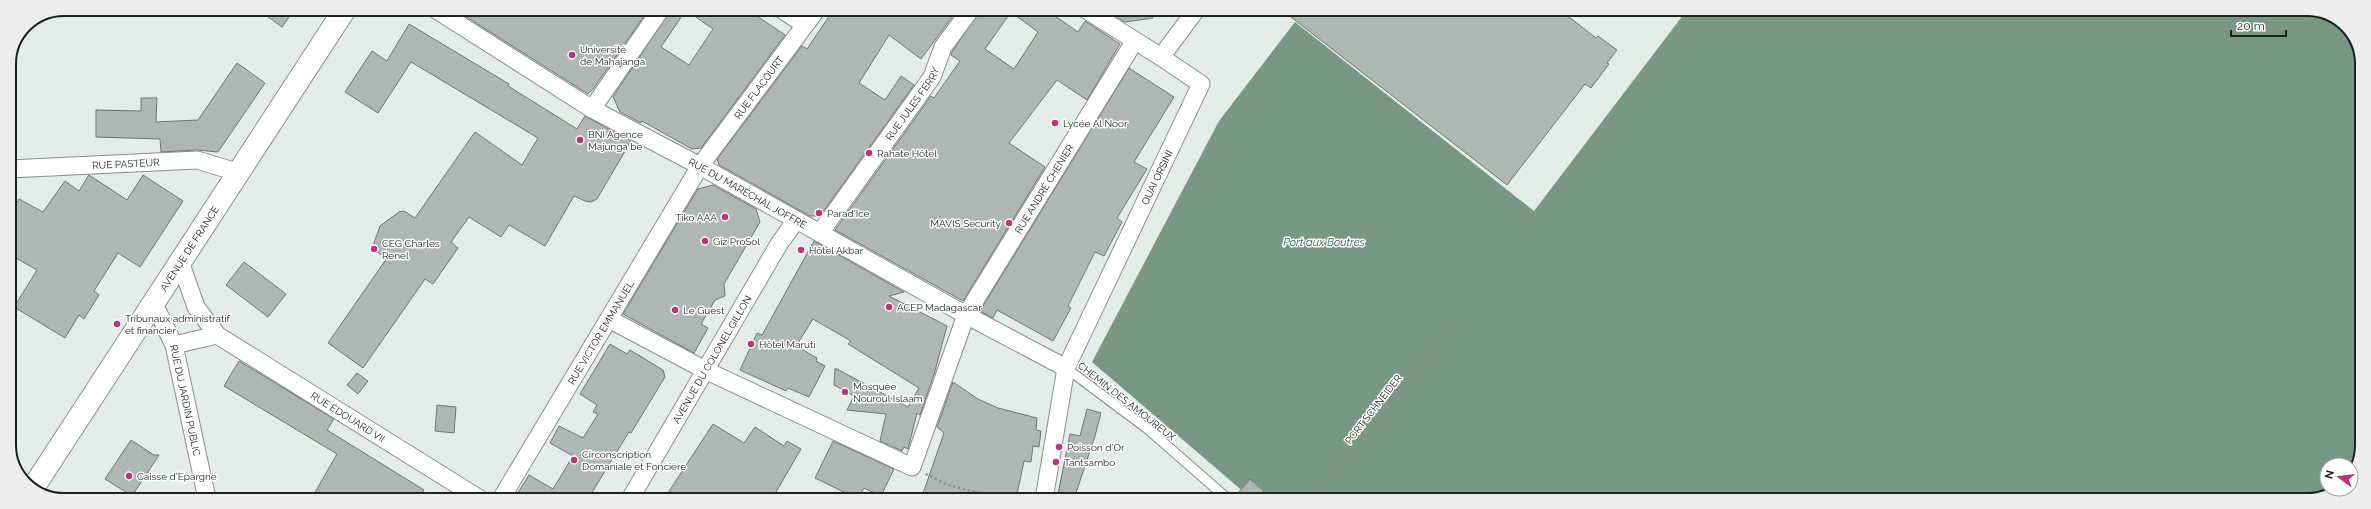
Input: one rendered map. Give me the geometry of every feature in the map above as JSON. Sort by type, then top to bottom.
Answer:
[{"type":"main road","name":"AVENUE DE FRANCE","points":[[36,484],[181,264],[341,16]]},
{"type":"street","name":"RUE DU MARÉCHAL JOFFRE","points":[[446,16],[592,109],[700,166],[966,315],[1066,368]]},
{"type":"street","points":[[592,109],[656,16]]},
{"type":"street","points":[[792,16],[805,25]]},
{"type":"street","name":"RUE FLACOURT","points":[[700,166],[812,16]]},
{"type":"street","name":"RUE JULES FERRY","points":[[820,233],[932,77],[943,47],[966,16]]},
{"type":"street","points":[[1094,16],[1134,42],[1161,57],[1192,16]]},
{"type":"street","name":"RUE ANDRÉ CHENIER","points":[[912,467],[966,315],[1134,42]]},
{"type":"street","name":"QUAI ORSINI","points":[[1066,368],[1201,84],[1161,57]]},
{"type":"street","name":"RUE PASTEUR","points":[[16,169],[197,160],[240,173]]},
{"type":"street","name":"RUE VICTOR EMMANUEL","points":[[505,493],[700,166]]},
{"type":"street","name":"AVENUE DU COLONEL GILLON","points":[[634,493],[779,244],[796,220]]},
{"type":"street","points":[[174,345],[217,335],[196,308],[181,264]]},
{"type":"street","name":"RUE DU JARDIN PUBLIC","points":[[154,304],[174,345],[206,493]]},
{"type":"street","points":[[609,320],[706,371],[912,467]]},
{"type":"street","name":"RUE ÉDOUARD VII","points":[[217,335],[470,493]]},
{"type":"street","points":[[1045,493],[1066,368]]},
{"type":"lane","name":"CHEMIN DES AMOUREUX","points":[[1066,368],[1149,430],[1221,493]]},
{"type":"path","name":"PORT SCHNEIDER","points":[[1318,493],[1445,329]]},
{"type":"path","points":[[912,467],[948,485],[981,493]]},
{"type":"water","name":"Port aux Boutres","points":[[1682,16],[2307,16],[2317,17],[2331,22],[2343,32],[2349,40],[2355,61],[2355,445],[2353,457],[2319,457],[2319,491],[2307,493],[1245,493],[1092,362],[1219,121],[1295,22],[1534,211]]},
{"type":"building","points":[[267,16],[290,16],[282,27]]},
{"type":"building","name":"Université de Mahajanga","points":[[465,16],[644,16],[588,94]]},
{"type":"building","points":[[666,16],[682,16],[661,47],[689,65],[713,29],[695,16],[757,16],[785,35],[701,148],[692,149],[642,121],[641,123],[620,112],[613,97]]},
{"type":"building","points":[[829,16],[953,16],[921,59],[889,35],[859,83],[885,100],[901,76],[914,85],[820,216],[810,216],[719,165],[717,159],[802,46],[807,49]]},
{"type":"building","points":[[976,16],[1008,16],[985,49],[1014,69],[1038,32],[1016,16],[1055,16],[1078,32],[1085,21],[1120,44],[1087,100],[1057,80],[1009,143],[1045,167],[963,301],[835,230],[931,96],[934,98],[960,61],[951,55]]},
{"type":"building","points":[[1115,16],[1153,16],[1153,18],[1125,22]]},
{"type":"building","points":[[1290,16],[1568,16],[1596,38],[1598,36],[1617,50],[1607,63],[1609,64],[1591,88],[1585,84],[1507,185]]},
{"type":"building","points":[[409,24],[509,84],[508,86],[577,129],[585,116],[631,141],[597,199],[591,202],[574,196],[545,246],[509,225],[501,237],[469,217],[451,242],[458,248],[433,284],[425,279],[363,368],[328,343],[387,258],[375,251],[374,243],[380,226],[399,212],[404,211],[415,218],[475,132],[522,165],[538,138],[411,62],[378,113],[345,92],[372,51],[387,61]]},
{"type":"building","points":[[237,63],[265,83],[218,152],[197,150],[161,152],[160,139],[96,137],[96,110],[141,111],[141,98],[157,98],[156,122],[198,120]]},
{"type":"building","points":[[1129,68],[1174,97],[1134,162],[1147,169],[1117,218],[1122,222],[1104,256],[1095,252],[1068,306],[1071,308],[1053,341],[997,310],[993,318],[980,311]]},
{"type":"building","points":[[89,175],[127,200],[143,175],[183,201],[140,267],[118,253],[94,291],[99,295],[84,319],[79,315],[65,338],[16,308],[16,304],[37,270],[16,258],[16,205],[19,199],[43,212],[65,181],[79,191]]},
{"type":"building","points":[[713,185],[756,209],[760,222],[724,284],[725,296],[715,300],[701,324],[708,328],[694,353],[623,314],[698,189]]},
{"type":"building","points":[[814,241],[904,292],[889,296],[947,326],[935,371],[920,415],[917,413],[908,449],[904,447],[902,451],[880,441],[886,414],[847,410],[854,396],[834,385],[835,368],[908,407],[919,388],[848,344],[851,341],[813,319],[796,346],[817,358],[816,361],[825,366],[809,397],[788,388],[786,391],[740,370],[757,333],[762,335]]},
{"type":"building","points":[[244,262],[286,294],[268,317],[226,285]]},
{"type":"building","points":[[610,344],[627,354],[630,350],[663,370],[665,377],[592,493],[518,493],[529,475],[553,489],[573,456],[550,443],[559,426],[583,438],[598,414],[593,412],[597,405],[580,394]]},
{"type":"building","points":[[239,361],[334,419],[327,430],[424,490],[422,493],[315,493],[337,454],[224,386]]},
{"type":"building","points":[[357,373],[368,381],[358,394],[347,385]]},
{"type":"building","points":[[953,382],[978,399],[998,408],[1037,418],[1036,430],[1041,431],[1039,447],[1033,446],[1031,462],[1024,461],[1017,493],[923,493],[944,433],[937,427]]},
{"type":"building","points":[[437,405],[456,407],[454,433],[435,431]]},
{"type":"building","points":[[1087,409],[1101,413],[1076,493],[1058,493],[1070,434],[1080,436]]},
{"type":"building","points":[[713,424],[744,443],[755,427],[784,446],[787,441],[801,449],[775,493],[668,493]]},
{"type":"building","points":[[131,440],[154,455],[159,455],[134,493],[127,493],[105,479]]},
{"type":"building","points":[[833,441],[894,469],[882,493],[875,493],[864,488],[861,493],[846,493],[815,478]]},
{"type":"building","points":[[1250,479],[1264,491],[1262,493],[1238,493]]},
{"type":"place","name":"Université de Mahajanga","points":[[572,55]]},
{"type":"place","name":"Lycée Al Noor","points":[[1055,123]]},
{"type":"place","name":"BNI Agence Majunga be","points":[[580,140]]},
{"type":"place","name":"Rahate Hôtel","points":[[869,153]]},
{"type":"place","name":"Parad'Ice","points":[[819,213]]},
{"type":"place","name":"Tiko AAA","points":[[725,217]]},
{"type":"place","name":"MAVIS Security","points":[[1009,223]]},
{"type":"place","name":"Giz ProSol","points":[[705,241]]},
{"type":"place","name":"CEG Charles Renel","points":[[374,249]]},
{"type":"place","name":"Hôtel Akbar","points":[[801,250]]},
{"type":"place","name":"ACEP Madagascar","points":[[889,307]]},
{"type":"place","name":"Le Guest","points":[[675,310]]},
{"type":"place","name":"Tribunaux administratif et financier","points":[[117,324]]},
{"type":"place","name":"Hôtel Maruti","points":[[751,344]]},
{"type":"place","name":"Mosquée Nouroul Islaam","points":[[845,392]]},
{"type":"place","name":"Poisson d'Or","points":[[1059,447]]},
{"type":"place","name":"Circonscription Domaniale et Foncière","points":[[574,460]]},
{"type":"place","name":"Tantsambo","points":[[1056,462]]},
{"type":"place","name":"Caisse d'Épargne","points":[[129,476]]}]
